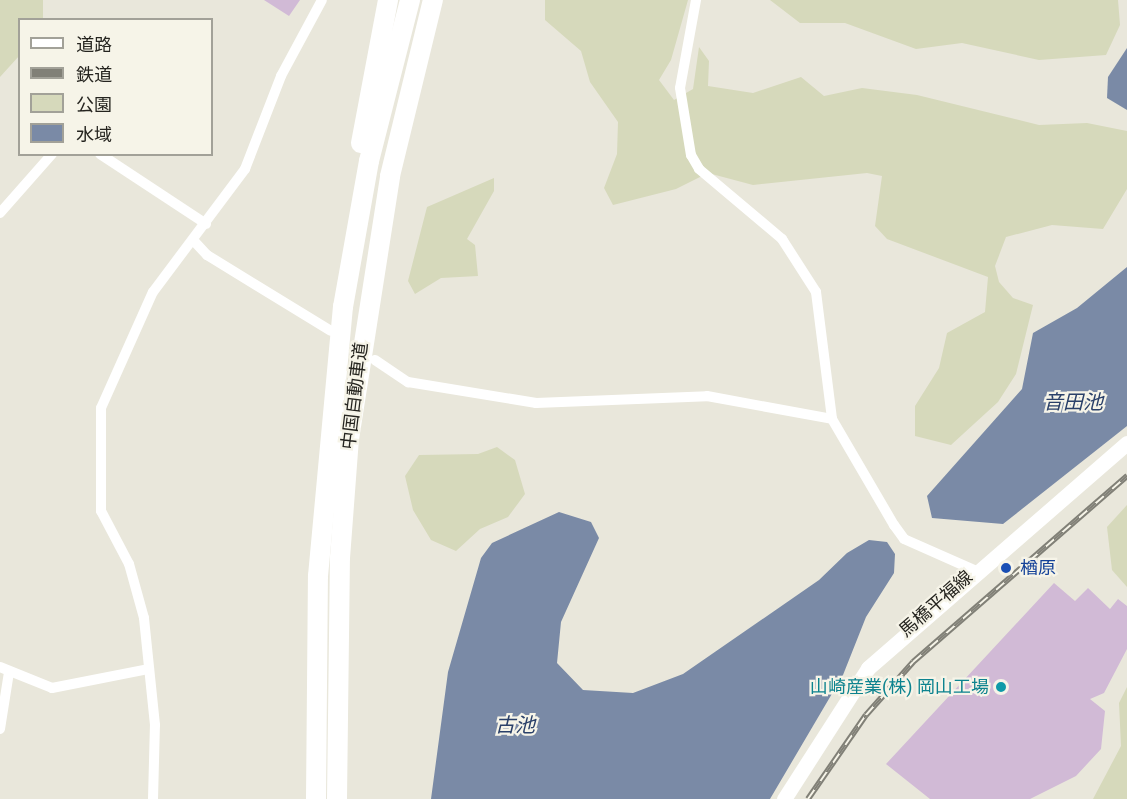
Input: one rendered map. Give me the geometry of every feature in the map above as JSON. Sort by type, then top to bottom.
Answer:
[{"type":"highway","points":[[344,307],[353,192],[388,0]]},
{"type":"highway","name":"中国自動車道","points":[[316,799],[318,576],[344,307],[369,161],[410,0]]},
{"type":"highway","name":"中国自動車道","points":[[337,799],[340,558],[349,439],[366,308],[411,78],[433,0]]},
{"type":"highway","points":[[411,78],[443,0]]},
{"type":"main road","name":"馬橋平福線","points":[[784,799],[868,668],[974,570],[1127,443]]},
{"type":"street","points":[[153,799],[149,669],[139,596],[101,510],[98,438],[104,393],[135,324],[245,169],[281,76],[322,0]]},
{"type":"street","points":[[696,0],[680,88],[691,156],[699,169],[782,239],[816,292],[832,419],[904,539],[974,570]]},
{"type":"street","points":[[0,213],[50,156]]},
{"type":"street","points":[[103,156],[206,224]]},
{"type":"street","points":[[193,240],[207,255],[331,331]]},
{"type":"street","points":[[375,360],[408,382],[536,403],[707,396],[832,419]]},
{"type":"street","points":[[0,729],[4,669],[52,688],[149,669]]},
{"type":"green space","points":[[0,0],[43,0],[43,18],[18,18],[18,57],[0,77]]},
{"type":"green space","points":[[545,0],[688,0],[671,60],[659,80],[674,100],[693,89],[699,47],[709,61],[708,86],[753,93],[801,77],[824,96],[862,88],[917,95],[1039,125],[1087,123],[1127,131],[1127,189],[1103,229],[1052,225],[1006,237],[995,266],[999,282],[1013,298],[1033,305],[1016,374],[998,402],[951,445],[915,436],[915,406],[939,368],[947,333],[985,312],[988,277],[887,239],[875,226],[882,176],[867,173],[753,185],[708,173],[676,189],[613,205],[604,188],[617,154],[618,122],[590,82],[581,51],[545,20]]},
{"type":"green space","points":[[770,0],[1118,0],[1120,25],[1106,55],[1039,60],[962,43],[916,49],[845,23],[800,23]]},
{"type":"green space","points":[[494,178],[494,191],[467,239],[475,245],[478,276],[441,278],[415,294],[408,281],[427,207]]},
{"type":"green space","points":[[497,447],[515,460],[525,494],[508,517],[480,529],[456,551],[431,540],[413,510],[405,476],[419,455],[478,454]]},
{"type":"green space","points":[[1127,505],[1127,587],[1112,570],[1107,527]]},
{"type":"green space","points":[[1127,687],[1127,799],[1093,799],[1121,746],[1119,703]]},
{"type":"water","points":[[1127,48],[1127,110],[1107,98],[1108,77]]},
{"type":"water","name":"音田池","points":[[1127,267],[1127,426],[1003,524],[932,518],[927,496],[1022,389],[1033,333],[1077,308]]},
{"type":"water","name":"古池","points":[[559,512],[591,522],[599,538],[561,622],[557,663],[583,690],[633,693],[683,674],[819,580],[847,553],[869,540],[887,542],[895,554],[894,573],[866,617],[843,675],[770,799],[431,799],[448,672],[481,558],[492,543]]},
{"type":"building","points":[[264,0],[300,0],[289,16]]},
{"type":"building","points":[[1054,583],[1075,601],[1088,588],[1110,609],[1118,599],[1127,606],[1127,649],[1104,693],[1090,699],[1105,711],[1101,749],[1076,776],[1030,799],[930,799],[886,764]]},
{"type":"railway","points":[[808,799],[866,715],[913,662],[1127,476]]},
{"type":"place","name":"楢原","points":[[1006,568]]},
{"type":"place","name":"山崎産業(株) 岡山工場","points":[[1001,687]]}]
